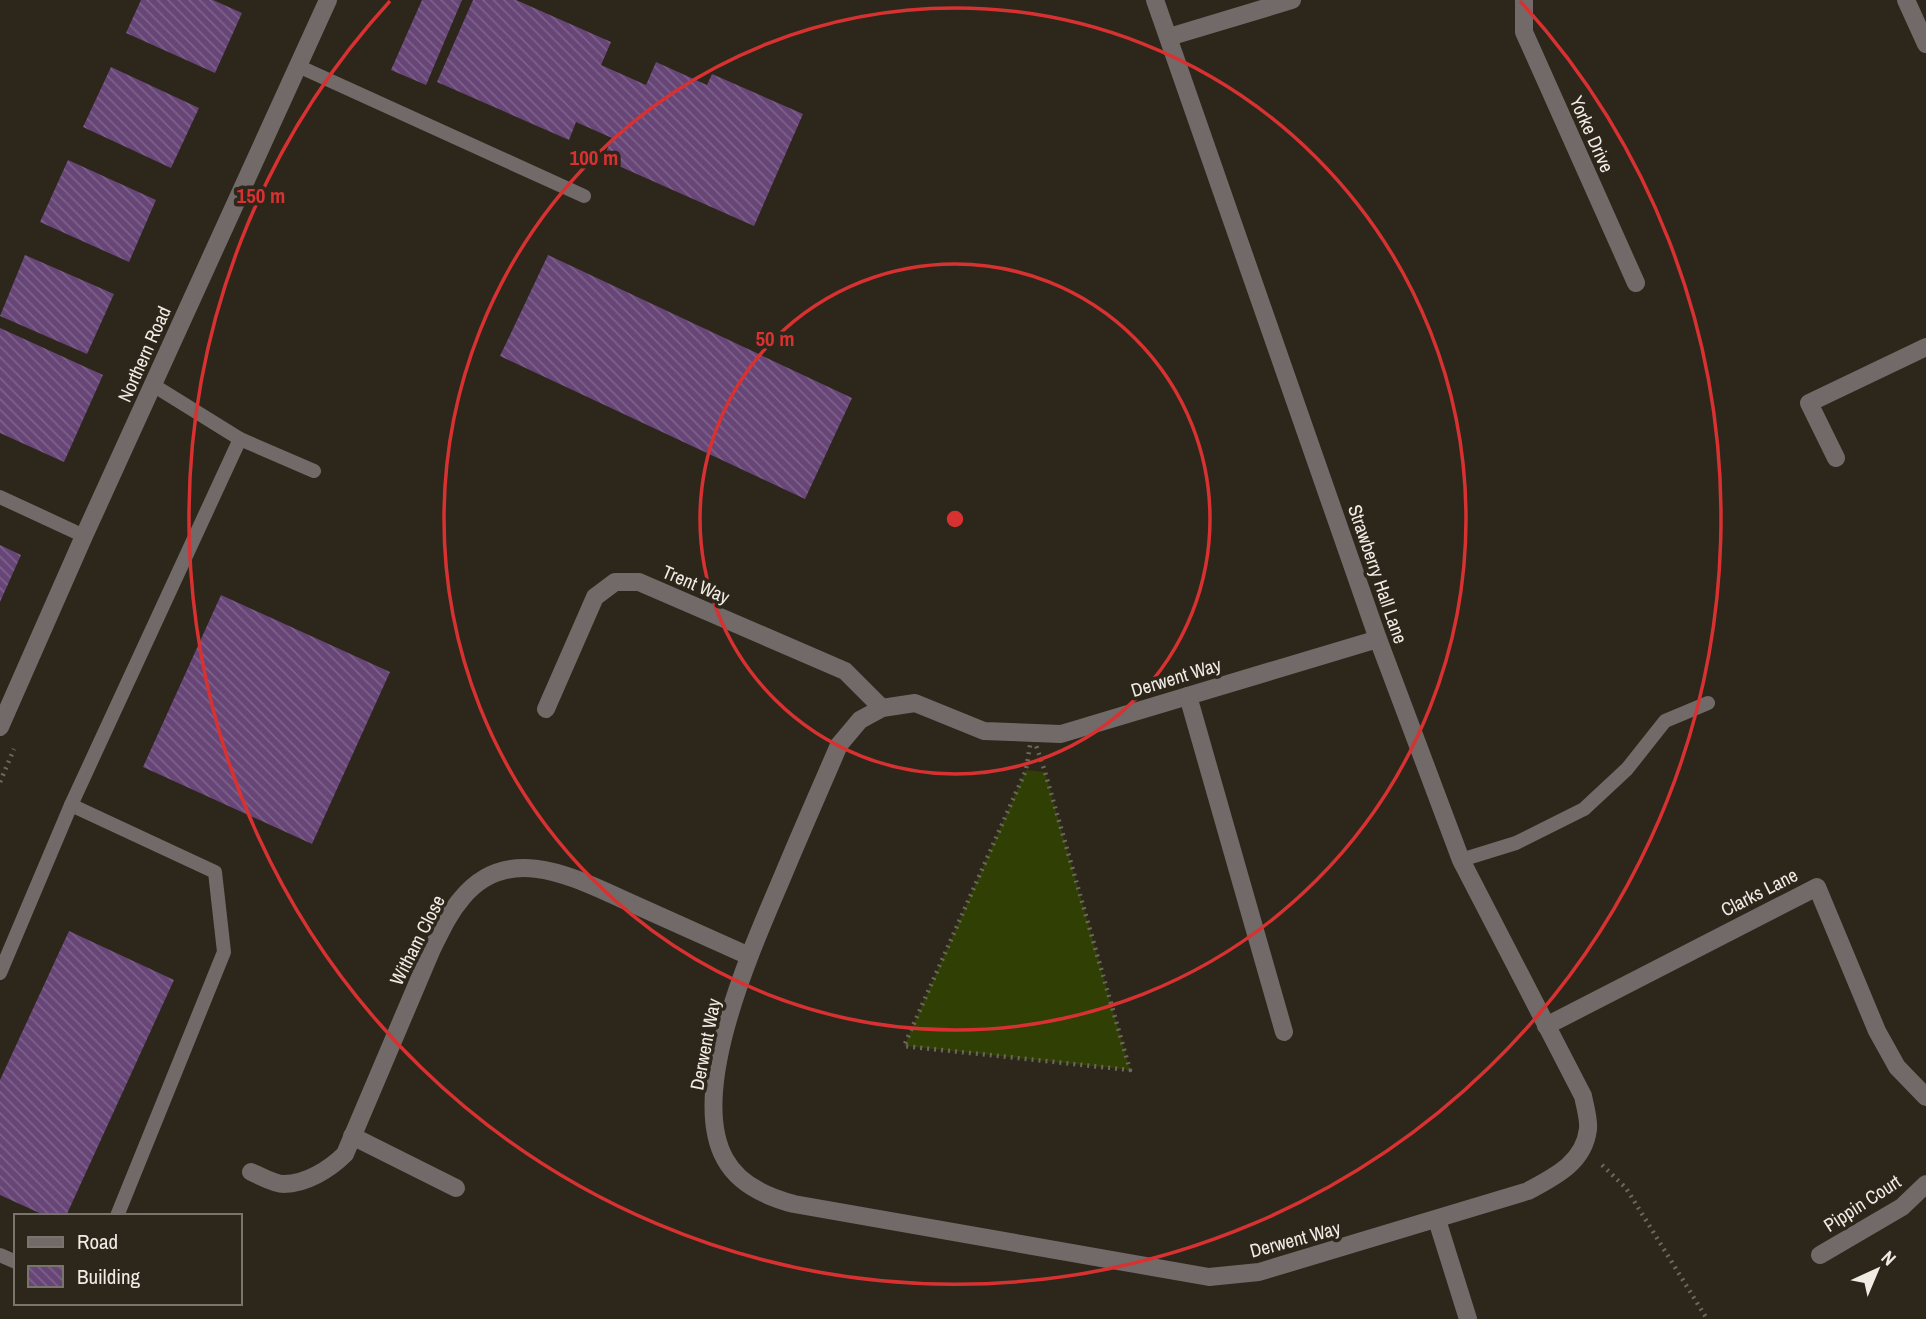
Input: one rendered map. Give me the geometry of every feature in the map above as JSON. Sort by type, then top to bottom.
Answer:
[{"type":"street","name":"Northern Road","points":[[0,727],[328,0]]},
{"type":"street","name":"Strawberry Hall Lane","points":[[1155,0],[1378,639],[1461,860],[1583,1096],[1588,1127],[1584,1147]]},
{"type":"street","points":[[1169,37],[1292,0]]},
{"type":"street","name":"Yorke Drive","points":[[1524,0],[1524,32],[1636,283]]},
{"type":"street","points":[[1906,0],[1926,44]]},
{"type":"street","points":[[1836,458],[1809,403],[1926,347]]},
{"type":"street","name":"Trent Way","points":[[546,709],[596,597],[615,582],[639,582],[845,671],[882,708]]},
{"type":"street","name":"Derwent Way","points":[[1378,639],[1061,734],[984,731],[915,704],[882,708],[860,720],[839,745],[749,956],[729,1010],[716,1082],[714,1113],[724,1156],[736,1175],[773,1198],[1209,1277],[1259,1272],[1528,1191],[1564,1171],[1584,1147]]},
{"type":"street","points":[[1188,696],[1284,1032]]},
{"type":"street","name":"Witham Close","points":[[251,1172],[282,1184],[300,1181],[333,1166],[345,1154],[432,949],[449,916],[463,896],[479,882],[497,873],[517,867],[538,867],[575,878],[749,956]]},
{"type":"street","name":"Clarks Lane","points":[[1546,1026],[1817,887],[1877,1031],[1897,1067],[1926,1097]]},
{"type":"street","points":[[352,1136],[456,1188]]},
{"type":"street","name":"Pippin Court","points":[[1820,1255],[1902,1207],[1926,1184]]},
{"type":"street","points":[[1437,1220],[1468,1319]]},
{"type":"lane","points":[[298,66],[584,196]]},
{"type":"lane","points":[[153,385],[240,439],[313,471]]},
{"type":"lane","points":[[0,973],[71,804],[240,439]]},
{"type":"lane","points":[[0,497],[84,536]]},
{"type":"lane","points":[[1461,860],[1516,843],[1584,809],[1628,769],[1665,721],[1708,703]]},
{"type":"lane","points":[[71,804],[215,872],[223,939],[224,952],[118,1214]]},
{"type":"path","points":[[1032,733],[1045,772],[1130,1070],[904,1046],[1026,769],[1032,733]]},
{"type":"path","points":[[1584,1147],[1626,1188],[1707,1319]]},
{"type":"green space","points":[[1026,770],[1045,772],[1130,1070],[904,1046]]},
{"type":"building","points":[[141,0],[213,0],[242,13],[215,73],[126,33]]},
{"type":"building","points":[[422,0],[462,0],[426,85],[391,70]]},
{"type":"building","points":[[473,0],[516,0],[611,42],[601,65],[646,85],[656,62],[707,85],[712,74],[803,114],[754,226],[603,159],[612,138],[576,122],[569,140],[437,82]]},
{"type":"building","points":[[111,67],[199,108],[171,168],[83,127]]},
{"type":"building","points":[[68,160],[156,200],[129,262],[40,222]]},
{"type":"building","points":[[25,255],[114,294],[87,354],[0,316]]},
{"type":"building","points":[[548,255],[852,398],[805,499],[500,356]]},
{"type":"building","points":[[0,328],[103,375],[64,462],[0,433]]},
{"type":"building","points":[[0,545],[21,555],[0,602]]},
{"type":"building","points":[[221,595],[390,672],[312,844],[143,767]]},
{"type":"building","points":[[69,931],[174,980],[67,1214],[42,1214],[0,1195],[0,1080]]}]
